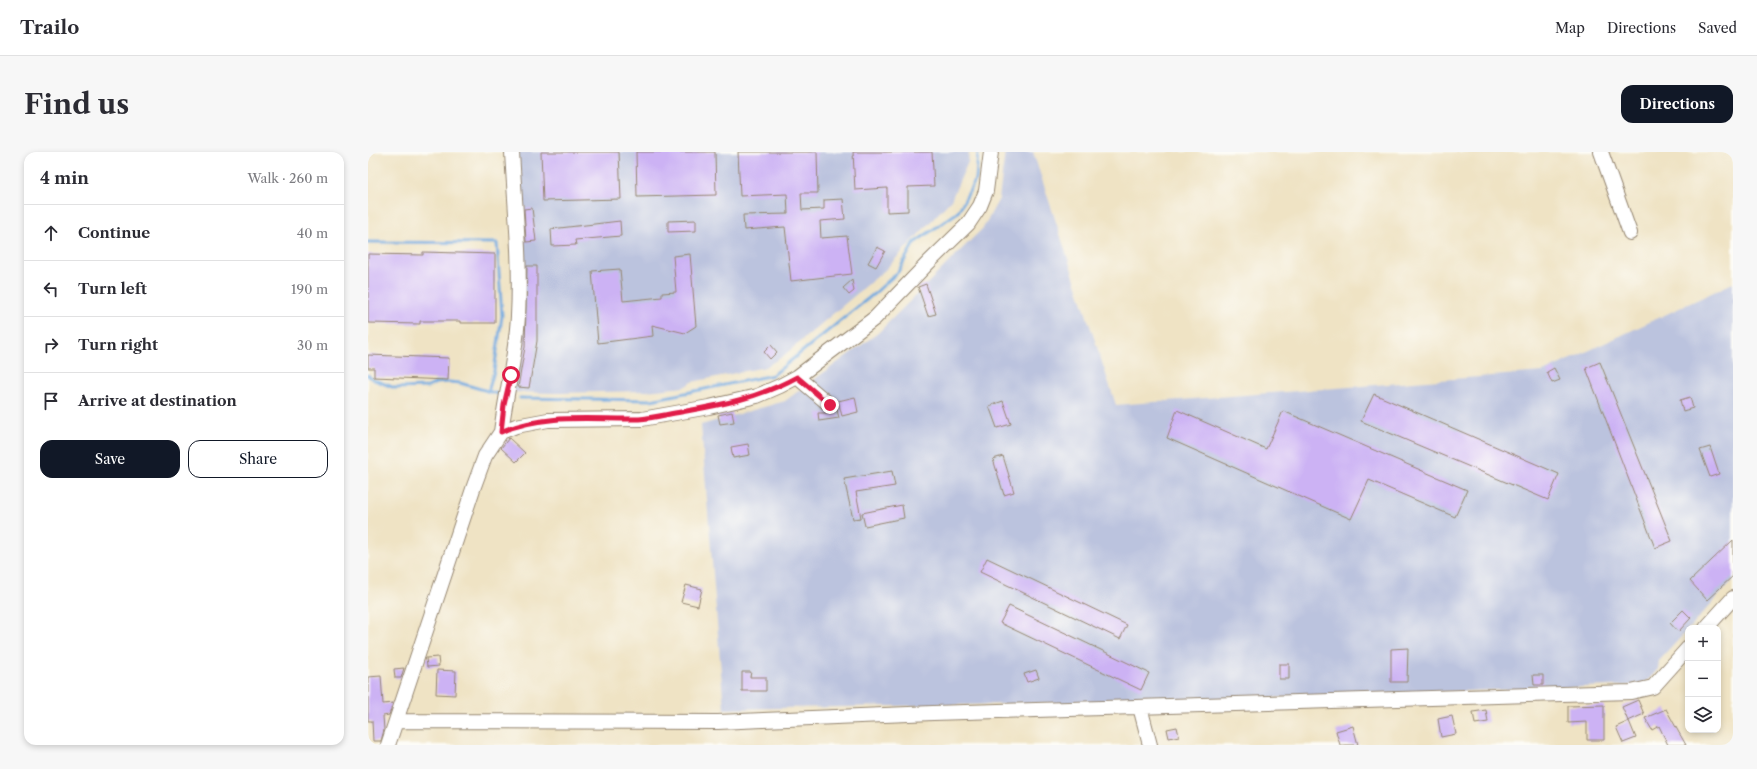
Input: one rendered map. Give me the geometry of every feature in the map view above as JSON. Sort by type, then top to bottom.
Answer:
[{"type":"street","points":[[388,745],[474,486],[485,456],[501,432],[504,405],[511,375],[518,316],[519,253],[512,152]]},
{"type":"street","points":[[501,432],[516,426],[548,420],[642,419],[709,407],[757,396],[797,377],[875,318],[968,224],[980,206],[986,191],[991,152]]},
{"type":"street","points":[[1600,152],[1630,233]]},
{"type":"street","points":[[797,377],[830,405]]},
{"type":"street","points":[[1709,625],[1733,598]]},
{"type":"street","points":[[396,721],[718,722],[933,713],[1140,708],[1631,692],[1652,687],[1685,651]]},
{"type":"street","points":[[1140,708],[1150,745]]},
{"type":"shaded area","points":[[517,152],[969,152],[968,162],[951,200],[885,270],[782,357],[765,367],[692,382],[684,387],[646,391],[555,393],[510,392]]},
{"type":"shaded area","points":[[1005,152],[1033,152],[1116,405],[1543,372],[1733,283],[1733,580],[1692,625],[1685,625],[1685,633],[1659,661],[1658,669],[1649,679],[1640,685],[1184,701],[724,709],[701,425],[785,401],[878,333],[983,228],[999,199]]},
{"type":"building","points":[[541,152],[619,152],[621,199],[543,201]]},
{"type":"building","points":[[636,152],[715,152],[716,195],[637,197]]},
{"type":"building","points":[[738,152],[817,152],[818,193],[801,193],[802,210],[824,209],[824,200],[843,199],[845,219],[820,221],[821,238],[847,236],[852,274],[791,281],[785,227],[744,230],[743,215],[788,214],[787,194],[740,196]]},
{"type":"building","points":[[853,152],[932,152],[934,186],[908,187],[908,211],[887,212],[887,188],[855,190]]},
{"type":"building","points":[[532,208],[536,241],[526,242],[524,209]]},
{"type":"building","points":[[696,220],[696,231],[668,232],[668,221]]},
{"type":"building","points":[[620,221],[621,236],[575,240],[576,245],[552,246],[551,229]]},
{"type":"building","points":[[877,247],[885,251],[876,267],[868,263]]},
{"type":"building","points":[[423,252],[495,254],[495,323],[420,321],[420,324],[368,323],[368,254],[423,255]]},
{"type":"building","points":[[690,254],[696,326],[685,333],[652,325],[653,336],[598,343],[592,271],[620,269],[623,301],[662,297],[662,293],[676,292],[673,256]]},
{"type":"building","points":[[527,266],[537,266],[537,341],[529,388],[518,387],[525,347]]},
{"type":"building","points":[[852,280],[854,291],[849,295],[843,288]]},
{"type":"building","points":[[926,284],[936,314],[928,316],[918,287]]},
{"type":"building","points":[[771,345],[777,352],[770,359],[764,352]]},
{"type":"building","points":[[368,355],[449,358],[448,380],[374,377],[374,368],[368,368]]},
{"type":"building","points":[[1600,362],[1672,541],[1655,548],[1586,368]]},
{"type":"building","points":[[1554,368],[1560,380],[1552,383],[1547,372]]},
{"type":"building","points":[[1374,394],[1559,474],[1548,500],[1361,421]]},
{"type":"building","points":[[855,397],[858,412],[842,416],[838,401]]},
{"type":"building","points":[[1690,397],[1693,408],[1683,411],[1680,400]]},
{"type":"building","points":[[1003,401],[1011,424],[997,428],[989,406]]},
{"type":"building","points":[[837,410],[839,418],[819,421],[818,413],[832,413]]},
{"type":"building","points":[[1177,410],[1266,449],[1283,411],[1467,490],[1455,517],[1369,480],[1351,519],[1167,438]]},
{"type":"building","points":[[732,412],[734,422],[720,424],[718,415]]},
{"type":"building","points":[[509,438],[525,453],[516,462],[501,448]]},
{"type":"building","points":[[748,444],[750,455],[733,458],[731,447]]},
{"type":"building","points":[[1710,447],[1719,474],[1710,477],[1700,450]]},
{"type":"building","points":[[1003,456],[1014,492],[1004,495],[993,459]]},
{"type":"building","points":[[892,471],[895,486],[856,492],[861,518],[853,519],[844,479]]},
{"type":"building","points":[[902,505],[904,518],[865,526],[862,513]]},
{"type":"building","points":[[1733,540],[1733,576],[1707,600],[1690,581]]},
{"type":"building","points":[[987,558],[1127,625],[1120,639],[980,572]]},
{"type":"building","points":[[686,585],[702,589],[698,606],[681,602]]},
{"type":"building","points":[[1009,606],[1149,673],[1141,690],[1000,623]]},
{"type":"building","points":[[1683,610],[1691,618],[1678,632],[1670,623]]},
{"type":"building","points":[[1408,648],[1407,682],[1391,682],[1391,649]]},
{"type":"building","points":[[438,657],[439,666],[427,667],[426,658]]},
{"type":"building","points":[[1279,664],[1289,664],[1289,679],[1279,679]]},
{"type":"building","points":[[404,668],[401,678],[395,678],[394,669]]},
{"type":"building","points":[[437,670],[456,671],[455,695],[436,694]]},
{"type":"building","points":[[1036,670],[1039,678],[1027,682],[1024,674]]},
{"type":"building","points":[[742,672],[751,672],[750,677],[766,677],[766,691],[742,691]]},
{"type":"building","points":[[1533,675],[1543,675],[1543,685],[1534,685]]},
{"type":"building","points":[[381,676],[383,704],[393,703],[389,715],[383,716],[384,730],[381,741],[373,741],[372,721],[368,721],[368,677]]},
{"type":"building","points":[[1638,700],[1644,714],[1628,721],[1622,707]]},
{"type":"building","points":[[1604,705],[1604,740],[1587,740],[1587,722],[1568,723],[1568,706]]},
{"type":"building","points":[[1666,709],[1686,745],[1668,745],[1659,726],[1652,730],[1645,718]]},
{"type":"building","points":[[1486,710],[1488,722],[1475,724],[1473,712]]},
{"type":"building","points":[[1452,716],[1456,734],[1441,737],[1438,719]]},
{"type":"building","points":[[1629,721],[1636,738],[1623,743],[1616,727]]},
{"type":"building","points":[[1353,726],[1358,745],[1340,745],[1336,731]]},
{"type":"building","points":[[1177,727],[1179,736],[1169,738],[1167,729]]},
{"type":"waterway","points":[[520,398],[651,400],[773,375],[875,293],[898,272],[914,243],[958,212],[976,179],[978,152]]},
{"type":"waterway","points":[[368,242],[497,243],[502,316],[494,371],[488,392]]},
{"type":"waterway","points":[[368,375],[372,379],[395,388],[428,387],[436,383],[448,382],[460,383],[498,394]]},
{"type":"route","points":[[511,375],[504,405],[501,432],[516,426],[548,420],[642,419],[709,407],[757,396],[797,377],[830,405]]}]
